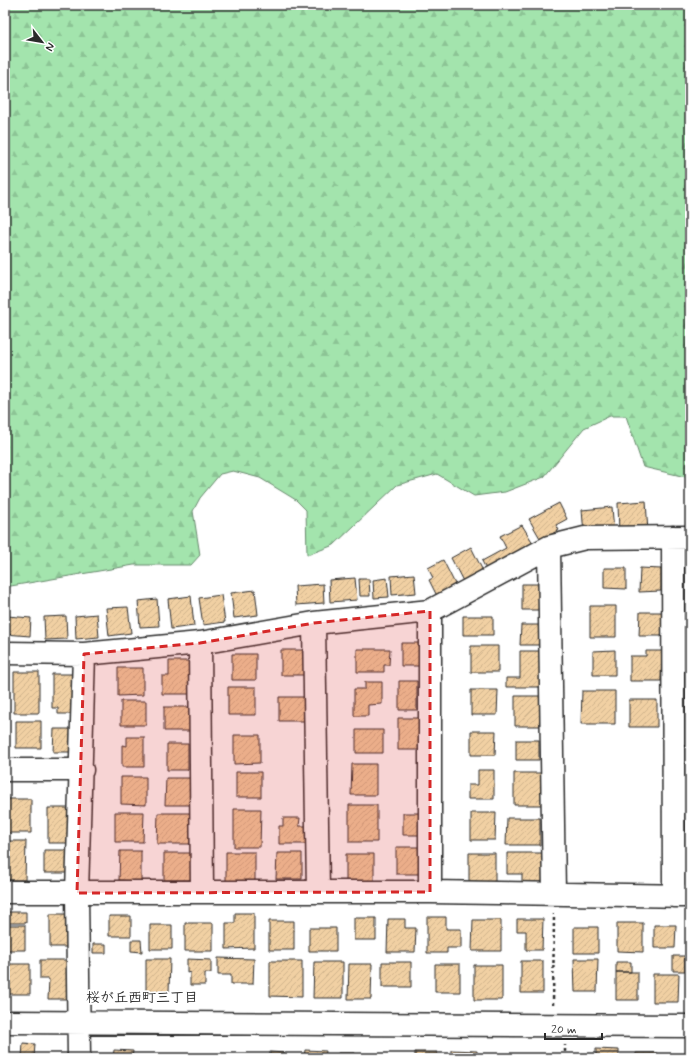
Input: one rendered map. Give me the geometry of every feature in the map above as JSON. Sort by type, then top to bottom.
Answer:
[{"type":"street","points":[[5,653],[84,654],[200,643],[314,623],[430,611],[549,547],[585,538],[682,537],[682,896],[430,892],[5,892]]},
{"type":"street","points":[[549,547],[554,894]]},
{"type":"street","points":[[430,611],[430,892]]},
{"type":"street","points":[[314,623],[318,892]]},
{"type":"street","points":[[200,643],[202,892]]},
{"type":"street","points":[[79,1058],[77,892],[82,770],[84,654]]},
{"type":"street","points":[[5,770],[82,770]]},
{"type":"street","points":[[5,1022],[565,1024],[690,1026]]},
{"type":"path","points":[[554,894],[553,1005],[565,1024],[565,1058]]},
{"type":"highlighted area","points":[[430,611],[430,892],[77,893],[84,654],[200,643],[314,623]]},
{"type":"green space","points":[[5,5],[690,5],[690,478],[643,467],[626,416],[610,416],[584,428],[544,477],[505,492],[474,496],[437,474],[397,485],[334,545],[307,555],[306,510],[296,500],[260,478],[233,471],[220,474],[200,498],[193,511],[200,555],[191,565],[134,565],[5,587]]},
{"type":"building","points":[[646,501],[648,532],[619,533],[618,503]]},
{"type":"building","points":[[559,503],[567,519],[556,525],[559,530],[541,540],[529,519]]},
{"type":"building","points":[[612,507],[614,532],[584,534],[582,510]]},
{"type":"building","points":[[522,525],[536,548],[488,573],[482,561],[506,548],[500,536]]},
{"type":"building","points":[[471,547],[485,575],[465,585],[451,558]]},
{"type":"building","points":[[443,560],[456,586],[437,596],[429,580],[433,578],[428,568]]},
{"type":"building","points":[[604,568],[626,568],[626,589],[604,588]]},
{"type":"building","points":[[640,568],[661,569],[661,591],[639,592]]},
{"type":"building","points":[[414,574],[416,593],[392,595],[391,576]]},
{"type":"building","points":[[355,578],[357,600],[330,602],[329,580]]},
{"type":"building","points":[[387,578],[389,597],[374,598],[373,580]]},
{"type":"building","points":[[359,579],[369,579],[370,596],[360,596]]},
{"type":"building","points":[[323,584],[324,603],[296,605],[295,586]]},
{"type":"building","points":[[522,584],[544,584],[544,610],[522,610]]},
{"type":"building","points":[[255,590],[258,615],[234,618],[231,593]]},
{"type":"building","points":[[221,595],[225,622],[203,625],[199,598]]},
{"type":"building","points":[[191,596],[194,626],[171,629],[168,599]]},
{"type":"building","points":[[157,599],[159,626],[140,627],[138,601]]},
{"type":"building","points":[[590,606],[616,606],[616,637],[590,637]]},
{"type":"building","points":[[128,607],[131,633],[109,636],[106,608]]},
{"type":"building","points":[[640,612],[662,612],[662,636],[639,636]]},
{"type":"building","points":[[97,614],[99,637],[76,639],[75,616]]},
{"type":"building","points":[[7,616],[31,618],[30,636],[5,634]]},
{"type":"building","points":[[66,616],[67,639],[45,640],[44,617]]},
{"type":"building","points":[[463,616],[493,616],[493,635],[463,635]]},
{"type":"building","points":[[521,625],[539,625],[539,645],[520,645]]},
{"type":"building","points":[[401,643],[426,643],[425,666],[401,666]]},
{"type":"building","points":[[471,646],[498,646],[498,672],[471,672]]},
{"type":"building","points":[[357,649],[390,649],[389,665],[384,665],[384,672],[357,672]]},
{"type":"building","points":[[281,650],[308,650],[308,675],[281,675]]},
{"type":"building","points":[[615,650],[615,675],[593,675],[593,651]]},
{"type":"building","points":[[520,651],[543,651],[542,687],[506,687],[506,678],[520,678]]},
{"type":"building","points":[[646,651],[662,651],[661,681],[630,681],[630,656],[646,656]]},
{"type":"building","points":[[232,654],[256,654],[256,680],[232,680]]},
{"type":"building","points":[[169,661],[191,661],[191,694],[162,694],[162,676],[169,676]]},
{"type":"building","points":[[118,668],[143,668],[143,695],[118,696]]},
{"type":"building","points":[[14,672],[39,672],[39,713],[14,713]]},
{"type":"building","points":[[52,674],[74,674],[74,714],[58,714],[58,708],[52,708]]},
{"type":"building","points":[[399,681],[417,681],[417,710],[399,710]]},
{"type":"building","points":[[365,682],[382,682],[382,704],[368,705],[368,716],[354,716],[354,689],[365,689]]},
{"type":"building","points":[[228,687],[256,687],[256,715],[228,715]]},
{"type":"building","points":[[471,690],[498,690],[497,715],[471,715]]},
{"type":"building","points":[[582,691],[615,691],[615,724],[581,724]]},
{"type":"building","points":[[515,696],[543,696],[543,726],[515,726]]},
{"type":"building","points":[[279,697],[308,697],[307,721],[279,721]]},
{"type":"building","points":[[629,700],[657,700],[657,727],[629,727]]},
{"type":"building","points":[[121,701],[146,701],[146,725],[121,725]]},
{"type":"building","points":[[164,707],[192,707],[191,731],[164,731]]},
{"type":"building","points":[[398,718],[420,718],[419,750],[398,750]]},
{"type":"building","points":[[16,721],[41,721],[41,748],[16,748]]},
{"type":"building","points":[[54,729],[75,729],[75,752],[53,752]]},
{"type":"building","points":[[356,730],[383,730],[383,753],[356,753]]},
{"type":"building","points":[[471,731],[496,731],[495,755],[471,755]]},
{"type":"building","points":[[234,735],[260,735],[260,763],[234,764]]},
{"type":"building","points":[[127,737],[144,737],[144,767],[122,767],[122,745],[127,746]]},
{"type":"building","points":[[516,740],[539,740],[539,760],[516,760]]},
{"type":"building","points":[[167,744],[188,744],[188,770],[167,770]]},
{"type":"building","points":[[352,764],[376,764],[376,795],[351,795]]},
{"type":"building","points":[[478,770],[494,770],[494,799],[468,799],[468,785],[478,785]]},
{"type":"building","points":[[236,772],[261,772],[261,797],[236,797]]},
{"type":"building","points":[[514,773],[543,773],[542,805],[514,805]]},
{"type":"building","points":[[121,777],[146,777],[146,805],[121,804]]},
{"type":"building","points":[[166,778],[194,778],[194,805],[165,805]]},
{"type":"building","points":[[5,799],[31,799],[31,833],[5,833]]},
{"type":"building","points":[[349,805],[377,805],[377,842],[349,842]]},
{"type":"building","points":[[48,808],[72,808],[68,843],[48,843]]},
{"type":"building","points":[[234,809],[261,809],[260,847],[234,847]]},
{"type":"building","points":[[115,812],[144,812],[143,842],[115,842]]},
{"type":"building","points":[[158,813],[190,813],[190,844],[157,844]]},
{"type":"building","points":[[403,813],[423,813],[423,835],[403,835]]},
{"type":"building","points":[[471,813],[496,813],[495,840],[471,840]]},
{"type":"building","points":[[283,818],[300,818],[299,826],[308,826],[308,844],[279,844],[279,826],[283,826]]},
{"type":"building","points":[[507,818],[540,818],[540,845],[506,845]]},
{"type":"building","points":[[6,841],[26,841],[25,880],[6,880]]},
{"type":"building","points":[[396,847],[423,847],[423,874],[396,874]]},
{"type":"building","points":[[44,850],[69,850],[69,873],[44,873]]},
{"type":"building","points":[[120,851],[141,851],[141,881],[119,880]]},
{"type":"building","points":[[226,852],[255,852],[255,881],[226,881]]},
{"type":"building","points":[[164,853],[193,853],[192,880],[164,880]]},
{"type":"building","points":[[277,853],[302,853],[302,879],[276,879]]},
{"type":"building","points":[[469,853],[495,853],[495,882],[469,881]]},
{"type":"building","points":[[507,853],[543,853],[543,886],[522,886],[522,874],[507,874]]},
{"type":"building","points":[[346,854],[374,854],[374,882],[346,882]]},
{"type":"building","points":[[5,912],[26,912],[26,923],[5,923]]},
{"type":"building","points":[[235,913],[254,913],[254,948],[226,949],[226,923],[235,923]]},
{"type":"building","points":[[50,914],[71,914],[71,947],[50,947]]},
{"type":"building","points":[[109,916],[131,916],[131,936],[109,936]]},
{"type":"building","points":[[427,917],[446,917],[446,929],[461,929],[461,948],[447,948],[447,953],[427,953]]},
{"type":"building","points":[[354,918],[376,918],[376,940],[354,940]]},
{"type":"building","points":[[388,919],[405,919],[405,928],[416,928],[415,952],[387,952]]},
{"type":"building","points":[[517,919],[543,919],[542,950],[526,950],[526,931],[517,931]]},
{"type":"building","points":[[473,920],[501,920],[501,951],[472,951]]},
{"type":"building","points":[[269,921],[294,921],[294,950],[269,950]]},
{"type":"building","points":[[185,923],[213,923],[213,951],[185,951]]},
{"type":"building","points":[[617,923],[643,923],[643,952],[617,951]]},
{"type":"building","points":[[5,925],[25,925],[25,950],[5,950]]},
{"type":"building","points":[[150,925],[172,925],[172,949],[150,949]]},
{"type":"building","points":[[654,925],[676,925],[675,948],[654,948]]},
{"type":"building","points":[[574,927],[598,927],[598,953],[574,953]]},
{"type":"building","points":[[309,928],[336,928],[336,951],[309,951]]},
{"type":"building","points":[[131,940],[141,940],[142,952],[131,951]]},
{"type":"building","points":[[93,944],[106,944],[106,953],[93,953]]},
{"type":"building","points":[[673,956],[685,956],[685,971],[673,971]]},
{"type":"building","points":[[218,958],[254,959],[253,984],[231,984],[231,975],[218,975]]},
{"type":"building","points":[[146,959],[170,959],[169,992],[146,992]]},
{"type":"building","points":[[187,959],[211,960],[211,973],[205,973],[205,985],[190,985],[190,972],[187,973]]},
{"type":"building","points":[[574,959],[598,959],[597,992],[575,992]]},
{"type":"building","points":[[40,960],[72,960],[72,999],[48,999],[49,979],[40,979]]},
{"type":"building","points":[[270,961],[302,961],[302,997],[270,996]]},
{"type":"building","points":[[521,961],[543,961],[543,993],[521,993]]},
{"type":"building","points":[[314,962],[343,962],[343,998],[313,998]]},
{"type":"building","points":[[382,962],[411,962],[411,987],[382,987]]},
{"type":"building","points":[[616,962],[631,962],[631,972],[616,972]]},
{"type":"building","points":[[7,964],[30,964],[30,994],[6,994]]},
{"type":"building","points":[[349,964],[372,964],[371,999],[348,999]]},
{"type":"building","points":[[435,964],[460,964],[460,992],[435,992]]},
{"type":"building","points":[[474,965],[502,965],[502,1000],[474,1000]]},
{"type":"building","points":[[616,972],[638,972],[638,1000],[616,1000]]},
{"type":"building","points":[[653,974],[679,974],[678,1002],[653,1002]]},
{"type":"building","points":[[23,1043],[35,1044],[34,1058],[22,1058]]},
{"type":"building","points":[[596,1049],[619,1050],[619,1058],[596,1058]]},
{"type":"building","points":[[114,1050],[133,1051],[132,1058],[113,1058]]},
{"type":"building","points":[[305,1050],[326,1051],[325,1058],[304,1058]]},
{"type":"building","points":[[451,1050],[477,1051],[477,1058],[451,1058]]},
{"type":"building","points":[[270,1052],[285,1053],[284,1058],[270,1058]]},
{"type":"building","points":[[415,1052],[437,1052],[437,1058],[415,1058]]},
{"type":"building","points":[[338,1053],[354,1053],[354,1058],[338,1058]]},
{"type":"building","points":[[636,1053],[657,1053],[657,1058],[636,1058]]},
{"type":"building","points":[[690,1054],[690,1058],[669,1058],[669,1055]]},
{"type":"building","points":[[223,1055],[247,1056],[247,1058],[223,1058]]},
{"type":"building","points":[[402,1057],[402,1058],[379,1058]]},
{"type":"district","name":"桜が丘西町三丁目","points":[[142,998]]}]
